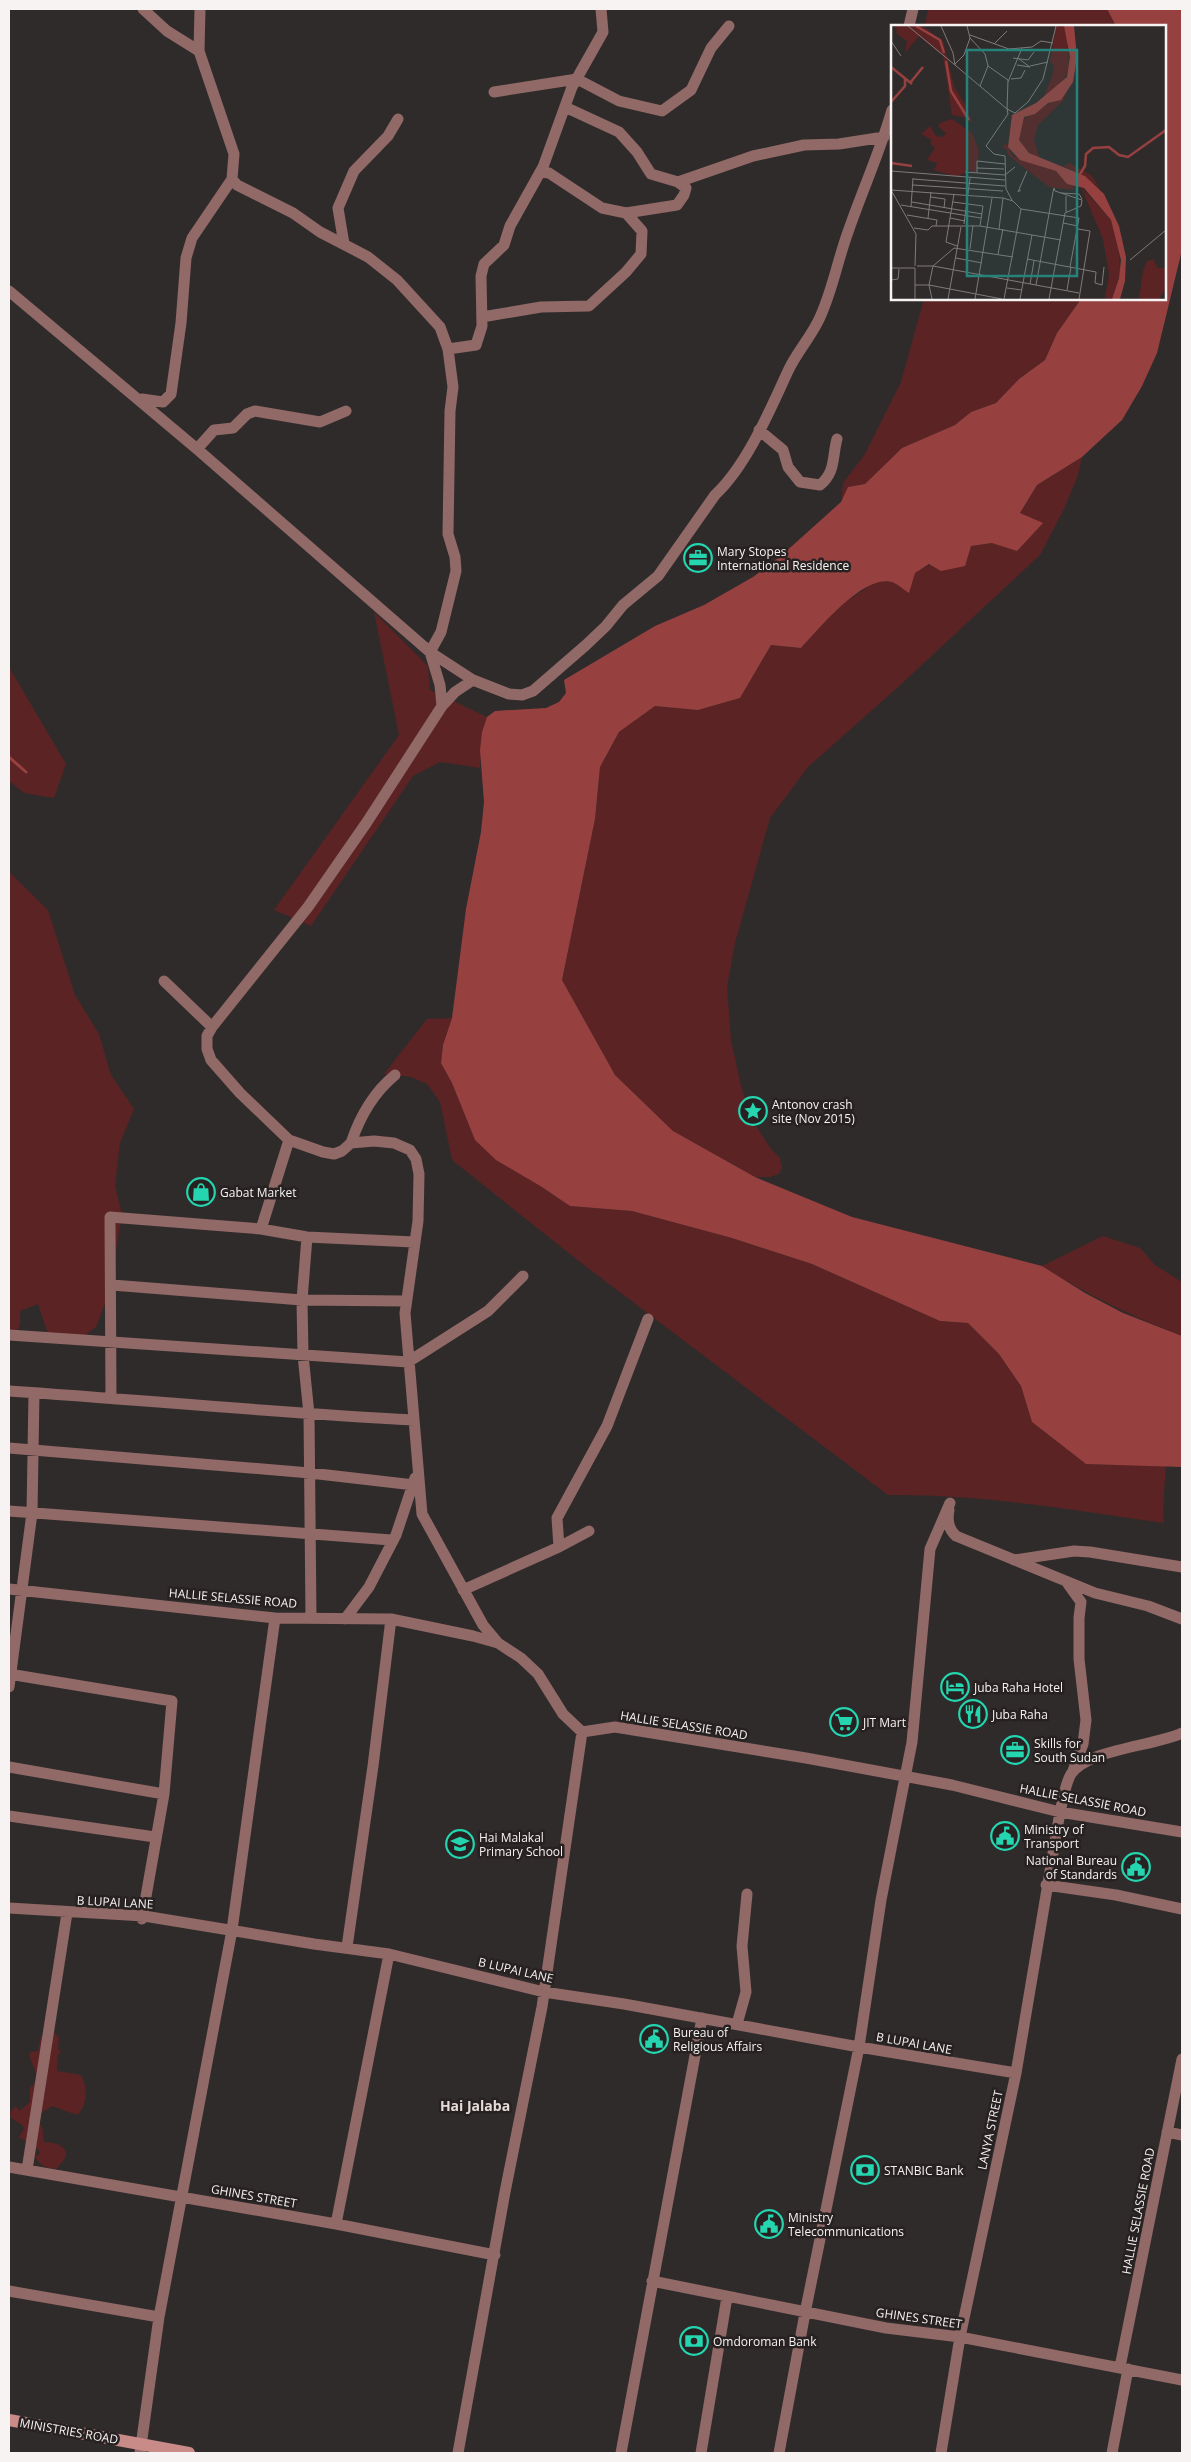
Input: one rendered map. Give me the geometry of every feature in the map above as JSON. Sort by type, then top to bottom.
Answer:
[{"type":"street","points":[[143,9],[167,31],[200,51]]},
{"type":"street","points":[[138,398],[163,402],[172,394],[181,323],[186,258],[192,238],[232,180],[234,154],[200,51],[200,9]]},
{"type":"street","points":[[448,349],[476,346],[476,340],[482,326],[481,276],[484,264],[504,245],[510,226],[540,172],[577,79],[603,32],[601,9]]},
{"type":"street","points":[[909,25],[913,9]]},
{"type":"street","points":[[494,92],[577,79],[618,101],[662,111],[690,90],[711,48],[729,26]]},
{"type":"street","points":[[540,172],[549,173],[602,208],[626,213],[677,205],[684,196],[686,188],[678,182],[651,174],[637,152],[619,132],[565,107]]},
{"type":"street","points":[[9,291],[197,448],[430,652],[473,680],[509,694],[522,695],[533,691],[555,673],[606,626],[623,606],[658,576],[715,495],[726,484],[759,430],[789,369],[820,318],[857,206],[884,137],[891,113]]},
{"type":"street","points":[[344,244],[338,208],[354,171],[388,136],[398,119]]},
{"type":"street","points":[[678,182],[753,156],[787,148],[884,137]]},
{"type":"street","points":[[232,180],[242,188],[293,213],[320,232],[368,257],[397,280],[440,328],[448,349],[454,387],[450,412],[448,534],[456,571],[441,632],[430,652],[440,684],[442,706]]},
{"type":"street","points":[[482,316],[541,307],[589,306],[626,272],[641,254],[642,231],[626,213]]},
{"type":"street","points":[[197,448],[214,430],[233,428],[247,414],[255,411],[320,422],[346,411]]},
{"type":"street","points":[[759,430],[783,450],[788,467],[800,482],[820,485],[828,479],[835,462],[838,439]]},
{"type":"street","points":[[395,1075],[382,1086],[366,1109],[351,1143],[342,1151],[334,1154],[323,1152],[289,1140],[240,1093],[211,1060],[207,1049],[208,1036],[212,1027],[308,907],[367,822],[442,706],[456,692],[473,680]]},
{"type":"street","points":[[164,980],[212,1027]]},
{"type":"street","points":[[260,1229],[289,1140]]},
{"type":"street","points":[[351,1143],[374,1141],[394,1143],[410,1150],[416,1159],[419,1174],[418,1221],[405,1301],[408,1362],[422,1514],[483,1625],[498,1643]]},
{"type":"street","points":[[111,1397],[112,1285],[110,1217],[260,1229],[307,1236],[414,1242]]},
{"type":"street","points":[[307,1236],[302,1300],[303,1355],[309,1414],[311,1618]]},
{"type":"street","points":[[9,1335],[408,1362],[488,1312],[524,1276]]},
{"type":"street","points":[[112,1285],[302,1300],[405,1301]]},
{"type":"street","points":[[559,1547],[558,1518],[607,1426],[648,1319]]},
{"type":"street","points":[[9,1391],[111,1397],[309,1414],[414,1420]]},
{"type":"street","points":[[9,1687],[32,1513],[34,1393]]},
{"type":"street","points":[[9,1448],[310,1473],[414,1485]]},
{"type":"street","points":[[345,1619],[368,1587],[391,1540],[396,1535],[414,1485],[417,1449]]},
{"type":"street","points":[[779,2453],[805,2313],[859,2047],[881,1900],[912,1742],[930,1549],[950,1503],[948,1524],[950,1531],[956,1536],[1095,1593],[1148,1606],[1182,1619]]},
{"type":"street","points":[[9,1511],[391,1540]]},
{"type":"street","points":[[463,1590],[559,1547],[589,1531]]},
{"type":"street","points":[[1014,1560],[1064,1552],[1090,1552],[1182,1567]]},
{"type":"street","name":"LANYA STREET","points":[[941,2453],[960,2337],[1016,2073],[1046,1885],[1057,1842],[1060,1812],[1083,1744],[1086,1720],[1079,1659],[1081,1602],[1065,1581]]},
{"type":"street","name":"HALLIE SELASSIE ROAD","points":[[9,1589],[275,1618],[391,1619],[498,1643],[522,1658],[538,1674],[563,1714],[582,1732],[615,1727],[904,1776],[952,1785],[1060,1812],[1182,1832]]},
{"type":"street","points":[[141,2448],[159,2317],[232,1930],[275,1618]]},
{"type":"street","points":[[347,1947],[373,1766],[391,1619]]},
{"type":"street","points":[[10,1674],[172,1702],[164,1794],[142,1919],[144,1916]]},
{"type":"street","points":[[458,2453],[544,1992],[582,1732]]},
{"type":"street","points":[[1072,1772],[1078,1766],[1102,1756],[1182,1734]]},
{"type":"street","points":[[9,1767],[164,1794]]},
{"type":"street","points":[[9,1816],[155,1837]]},
{"type":"street","points":[[1046,1885],[1116,1895],[1182,1909]]},
{"type":"street","points":[[737,2024],[746,1992],[742,1946],[747,1894]]},
{"type":"street","name":"B LUPAI LANE","points":[[9,1908],[67,1913],[144,1916],[347,1947],[389,1954],[544,1992],[624,2004],[859,2047],[1016,2073]]},
{"type":"street","points":[[27,2170],[67,1913]]},
{"type":"street","points":[[336,2224],[389,1954]]},
{"type":"street","points":[[622,2453],[652,2281],[702,2018]]},
{"type":"street","name":"HALLIE SELASSIE ROAD","points":[[1112,2453],[1124,2368],[1182,2059]]},
{"type":"street","points":[[1168,2132],[1182,2135]]},
{"type":"street","name":"GHINES STREET","points":[[9,2167],[336,2224],[495,2255]]},
{"type":"street","name":"GHINES STREET","points":[[652,2281],[805,2313],[886,2328],[960,2337],[1182,2380]]},
{"type":"street","points":[[9,2291],[159,2317]]},
{"type":"street","points":[[701,2453],[727,2297]]},
{"type":"street","name":"MINISTRIES ROAD","points":[[9,2420],[141,2448],[189,2453]]},
{"type":"shaded area","points":[[928,9],[1107,9],[1115,25],[925,25]]},
{"type":"shaded area","points":[[1107,9],[1182,9],[1182,250],[1157,353],[1142,386],[1122,420],[1082,457],[1037,485],[1020,513],[1043,523],[1017,551],[992,543],[971,546],[965,566],[941,571],[929,564],[915,573],[909,593],[892,582],[881,582],[868,586],[842,605],[801,648],[771,645],[740,698],[698,710],[655,706],[619,732],[600,767],[595,819],[562,980],[615,1075],[673,1131],[755,1177],[852,1217],[1042,1266],[1085,1293],[1123,1313],[1182,1336],[1182,1467],[1086,1464],[1032,1422],[1021,1386],[999,1354],[968,1323],[940,1321],[812,1264],[732,1238],[632,1211],[570,1206],[496,1160],[475,1140],[452,1083],[441,1063],[443,1045],[452,1018],[466,909],[481,832],[484,802],[480,750],[482,732],[487,717],[495,711],[546,708],[559,702],[566,693],[564,680],[655,626],[704,605],[753,577],[782,555],[841,502],[848,487],[865,484],[902,448],[955,425],[971,412],[996,403],[1019,379],[1045,360],[1057,333],[1080,300],[1166,300],[1166,25],[1115,25]]},
{"type":"shaded area","points":[[924,300],[1080,300],[1057,333],[1045,360],[1019,379],[996,403],[971,412],[955,425],[902,448],[865,484],[848,487],[841,502],[843,483],[865,454],[901,382]]},
{"type":"shaded area","points":[[1082,457],[1078,475],[1064,509],[1040,555],[897,688],[808,767],[770,818],[735,943],[727,987],[731,1040],[741,1086],[752,1120],[771,1149],[780,1158],[782,1168],[779,1174],[770,1177],[755,1177],[673,1131],[615,1075],[562,980],[595,819],[600,767],[619,732],[655,706],[698,710],[740,698],[771,645],[801,648],[839,606],[877,581],[893,582],[971,546],[992,543],[1043,524],[1020,513],[1037,485]]},
{"type":"shaded area","points":[[374,612],[428,666],[430,690],[487,717],[482,732],[480,768],[440,762],[413,776],[311,926],[274,910],[399,735]]},
{"type":"shaded area","points":[[9,667],[66,764],[54,798],[24,793],[9,781]]},
{"type":"shaded area","points":[[9,872],[48,910],[75,995],[99,1034],[111,1075],[134,1109],[120,1143],[115,1186],[122,1215],[108,1296],[96,1327],[76,1342],[50,1340],[38,1304],[20,1311],[20,1326],[9,1338]]},
{"type":"shaded area","points":[[452,1018],[443,1045],[441,1063],[452,1083],[475,1140],[570,1206],[632,1211],[732,1238],[812,1264],[940,1321],[968,1323],[999,1354],[1021,1386],[1032,1422],[1086,1464],[1166,1465],[1163,1508],[1164,1523],[992,1500],[923,1495],[888,1495],[580,1262],[452,1160],[440,1102],[427,1084],[411,1077],[384,1074],[427,1019]]},
{"type":"shaded area","points":[[1103,1236],[1140,1248],[1155,1265],[1182,1282],[1182,1336],[1110,1305],[1042,1266]]},
{"type":"shaded area","points":[[52,2030],[59,2038],[58,2049],[61,2051],[58,2055],[57,2071],[81,2075],[86,2090],[85,2101],[77,2115],[52,2106],[41,2113],[38,2122],[42,2126],[44,2142],[56,2144],[66,2151],[64,2160],[56,2169],[46,2167],[39,2162],[35,2156],[40,2154],[39,2150],[19,2137],[24,2129],[22,2125],[11,2118],[10,2112],[16,2106],[19,2111],[30,2102],[30,2087],[33,2086],[37,2076],[29,2055],[31,2052],[38,2051],[41,2036],[45,2037]]},
{"type":"waterway","points":[[9,757],[26,772]]},
{"type":"place","name":"Mary Stopes International Residence","points":[[698,558]]},
{"type":"place","name":"Antonov crash site (Nov 2015)","points":[[753,1111]]},
{"type":"place","name":"Gabat Market","points":[[201,1192]]},
{"type":"place","name":"Juba Raha Hotel","points":[[955,1687]]},
{"type":"place","name":"Juba Raha","points":[[973,1714]]},
{"type":"place","name":"JIT Mart","points":[[844,1722]]},
{"type":"place","name":"Skills for South Sudan","points":[[1015,1750]]},
{"type":"place","name":"Ministry of Transport","points":[[1005,1836]]},
{"type":"place","name":"Hai Malakal Primary School","points":[[460,1844]]},
{"type":"place","name":"National Bureau of Standards","points":[[1136,1867]]},
{"type":"place","name":"Bureau of Religious Affairs","points":[[654,2039]]},
{"type":"place","name":"STANBIC Bank","points":[[865,2170]]},
{"type":"place","name":"Ministry Telecommunications","points":[[769,2224]]},
{"type":"place","name":"Omdoroman Bank","points":[[694,2341]]},
{"type":"district","name":"Hai Jalaba","points":[[475,2105]]}]
